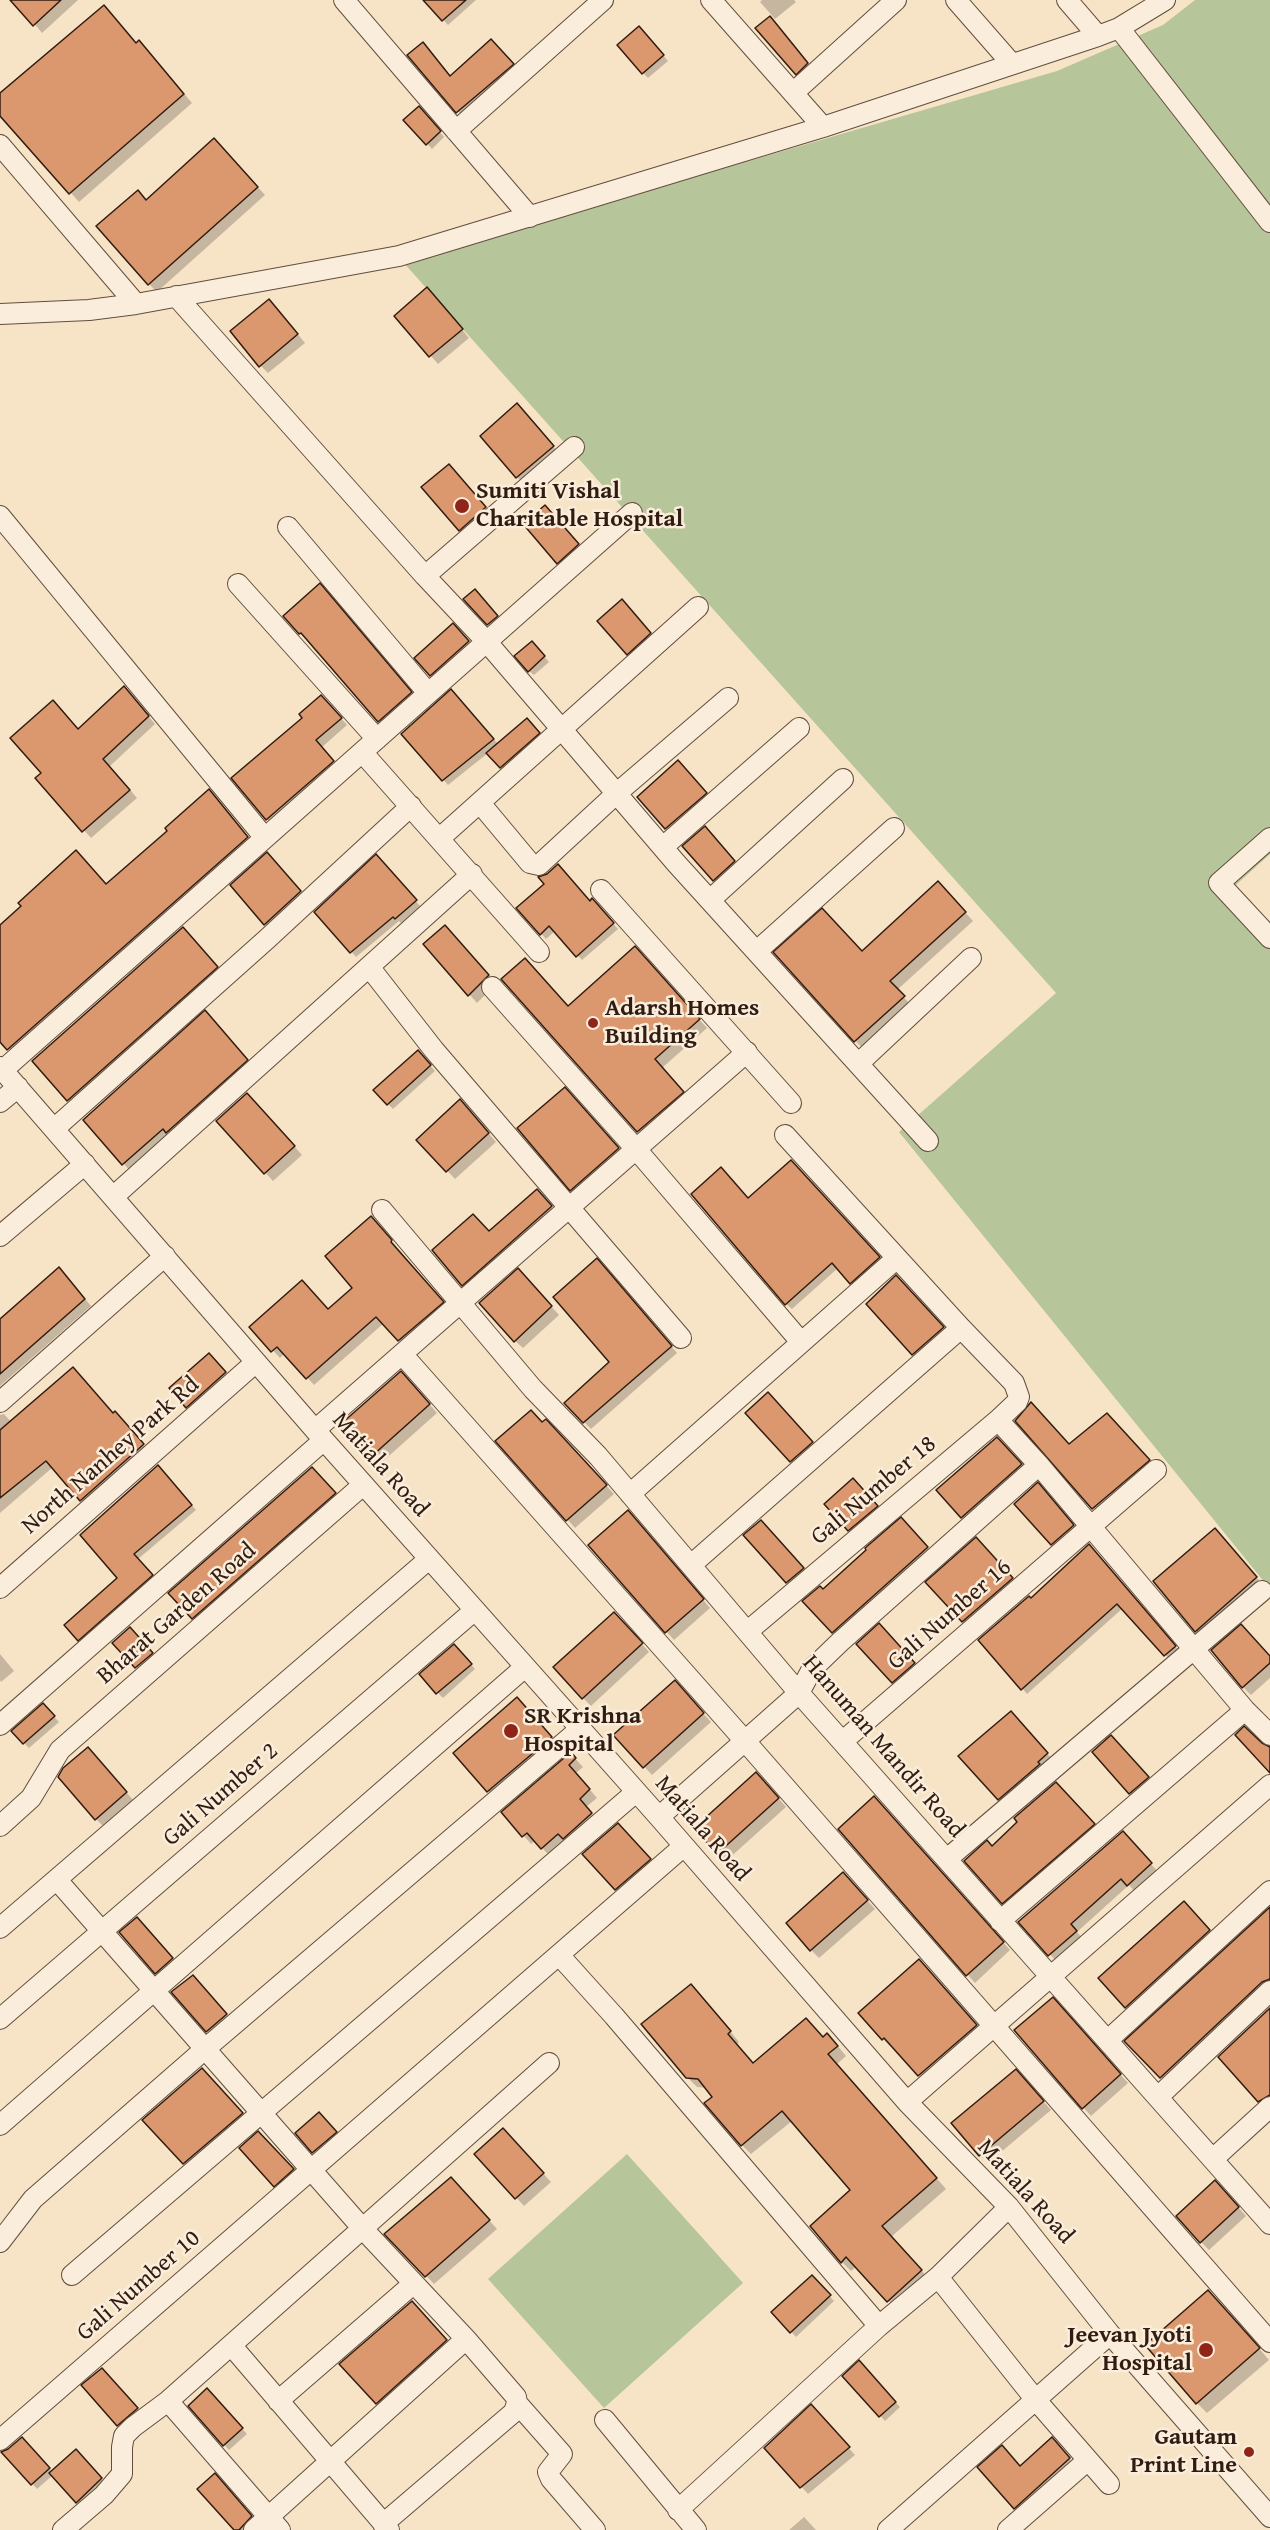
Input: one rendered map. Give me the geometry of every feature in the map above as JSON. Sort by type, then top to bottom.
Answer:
[{"type":"street","points":[[344,0],[530,217]]},
{"type":"street","points":[[456,131],[603,0]]},
{"type":"street","points":[[711,0],[823,127]]},
{"type":"street","points":[[793,93],[896,0]]},
{"type":"street","points":[[956,0],[1012,64]]},
{"type":"street","points":[[1067,0],[1098,36]]},
{"type":"street","points":[[0,314],[89,310],[136,304],[399,256],[823,127],[1098,36],[1119,28],[1165,0]]},
{"type":"street","points":[[1119,28],[1270,222]]},
{"type":"street","points":[[0,145],[136,304]]},
{"type":"street","points":[[176,297],[425,576],[486,641],[663,847],[928,1141]]},
{"type":"street","points":[[425,576],[574,447]]},
{"type":"street","points":[[2,1068],[632,513]]},
{"type":"street","points":[[0,516],[265,838]]},
{"type":"street","points":[[288,527],[428,693]]},
{"type":"street","points":[[238,584],[369,745],[411,806],[538,952]]},
{"type":"street","points":[[440,838],[698,608]]},
{"type":"street","points":[[480,803],[530,863],[539,865],[617,793],[728,698]]},
{"type":"street","points":[[663,847],[799,728]]},
{"type":"street","points":[[710,900],[843,779]]},
{"type":"street","points":[[54,1129],[267,939],[411,806]]},
{"type":"street","points":[[757,951],[894,828]]},
{"type":"street","points":[[1270,838],[1219,883],[1270,938]]},
{"type":"street","points":[[113,1197],[472,874]]},
{"type":"street","points":[[601,890],[791,1103]]},
{"type":"street","points":[[858,1064],[971,958]]},
{"type":"street","points":[[370,968],[434,1050],[681,1338]]},
{"type":"street","points":[[492,987],[636,1149],[801,1342]]},
{"type":"street","points":[[0,1725],[320,1435],[402,1354],[747,1052]]},
{"type":"street","name":"Matiala Road","points":[[2,1068],[363,1485],[659,1817],[907,2102],[1009,2207],[1110,2334],[1270,2516]]},
{"type":"street","points":[[0,1102],[18,1087]]},
{"type":"street","points":[[691,1565],[961,1328],[785,1135]]},
{"type":"street","points":[[0,1236],[85,1164]]},
{"type":"street","name":"Hanuman Mandir Road","points":[[382,1210],[533,1389],[598,1456],[799,1693],[1213,2159],[1268,2216]]},
{"type":"street","points":[[1,1399],[165,1256]]},
{"type":"street","points":[[630,1494],[897,1258]]},
{"type":"street","name":"Gali Number 18","points":[[748,1631],[1017,1402],[1019,1397],[1014,1383],[961,1328]]},
{"type":"street","points":[[402,1354],[745,1741],[1270,2342]]},
{"type":"street","name":"North Nanhey Park Rd","points":[[0,1588],[256,1362]]},
{"type":"street","points":[[998,1420],[1195,1648],[1245,1710],[1270,1735]]},
{"type":"street","points":[[659,1817],[799,1693],[812,1669],[820,1661],[1039,1465]]},
{"type":"street","name":"Gali Number 16","points":[[843,1741],[1156,1470]]},
{"type":"street","name":"Bharat Garden Road","points":[[0,1826],[36,1791],[60,1750],[363,1485]]},
{"type":"street","points":[[0,1928],[429,1559]]},
{"type":"street","points":[[947,1859],[1262,1591]]},
{"type":"street","name":"Gali Number 2","points":[[0,2019],[475,1610]]},
{"type":"street","points":[[0,2125],[525,1667]]},
{"type":"street","points":[[1000,1921],[1245,1710]]},
{"type":"street","points":[[0,2242],[33,2199],[580,1729]]},
{"type":"street","points":[[907,2102],[1270,1785]]},
{"type":"street","points":[[72,2275],[636,1791]]},
{"type":"street","name":"Gali Number 10","points":[[0,2440],[684,1846]]},
{"type":"street","points":[[57,1880],[311,2171],[513,2392],[517,2403],[562,2454],[548,2472],[551,2479],[595,2530]]},
{"type":"street","points":[[1108,2040],[1270,1891]]},
{"type":"street","points":[[558,1955],[614,2016],[879,2326]]},
{"type":"street","points":[[1158,2097],[1270,1991]]},
{"type":"street","points":[[63,2530],[104,2495],[122,2474],[124,2436],[168,2401],[549,2062]]},
{"type":"street","points":[[1213,2159],[1270,2107]]},
{"type":"street","points":[[678,2510],[879,2326],[938,2277],[1009,2207]]},
{"type":"street","points":[[938,2277],[1035,2399],[1109,2484]]},
{"type":"street","points":[[278,2401],[413,2283]]},
{"type":"street","points":[[888,2530],[1110,2334]]},
{"type":"street","points":[[168,2401],[267,2526],[330,2462],[466,2339]]},
{"type":"street","points":[[231,2345],[386,2527],[514,2412],[517,2403]]},
{"type":"street","points":[[605,2420],[696,2530]]},
{"type":"street","points":[[1008,2530],[1088,2460]]},
{"type":"green space","points":[[1195,0],[1270,0],[1270,854],[1226,894],[1270,941],[1270,1589],[899,1132],[1056,993],[403,262],[1057,71],[1163,25]]},
{"type":"green space","points":[[627,2154],[743,2283],[604,2408],[488,2279]]},
{"type":"building","points":[[10,0],[61,0],[33,26]]},
{"type":"building","points":[[423,0],[466,0],[442,21]]},
{"type":"building","points":[[104,5],[136,43],[139,40],[184,94],[69,194],[0,116],[0,93]]},
{"type":"building","points":[[770,16],[808,63],[796,75],[755,28]]},
{"type":"building","points":[[639,26],[664,55],[642,74],[617,45]]},
{"type":"building","points":[[491,39],[514,64],[456,113],[407,55],[423,42],[450,76]]},
{"type":"building","points":[[419,106],[441,131],[426,145],[403,120]]},
{"type":"building","points":[[214,138],[258,187],[148,285],[96,226],[138,190],[146,200]]},
{"type":"building","points":[[427,287],[463,329],[429,357],[394,316]]},
{"type":"building","points":[[269,299],[298,334],[259,367],[230,331]]},
{"type":"building","points":[[517,403],[554,446],[516,478],[480,436]]},
{"type":"building","points":[[449,464],[486,507],[459,531],[421,487]]},
{"type":"building","points":[[545,505],[579,544],[557,564],[523,524]]},
{"type":"building","points":[[320,583],[412,692],[378,722],[301,633],[299,634],[283,616]]},
{"type":"building","points":[[475,589],[498,616],[487,625],[463,599]]},
{"type":"building","points":[[622,599],[651,633],[627,655],[597,621]]},
{"type":"building","points":[[453,623],[469,641],[430,676],[414,658]]},
{"type":"building","points":[[532,641],[545,656],[528,672],[514,656]]},
{"type":"building","points":[[124,686],[149,716],[103,759],[130,790],[82,832],[35,778],[41,773],[10,738],[53,700],[78,729]]},
{"type":"building","points":[[451,689],[494,739],[442,781],[401,734]]},
{"type":"building","points":[[321,695],[342,718],[316,740],[334,761],[266,820],[231,778],[302,718],[299,714]]},
{"type":"building","points":[[527,718],[540,733],[500,768],[486,753]]},
{"type":"building","points":[[678,760],[707,793],[665,829],[637,797]]},
{"type":"building","points":[[209,789],[248,837],[7,1050],[0,1042],[0,925],[21,906],[18,903],[76,850],[106,884],[167,831],[165,828]]},
{"type":"building","points":[[705,826],[735,861],[713,881],[682,846]]},
{"type":"building","points":[[267,852],[301,891],[264,925],[230,885]]},
{"type":"building","points":[[376,854],[417,900],[350,953],[314,912]]},
{"type":"building","points":[[558,864],[590,901],[592,898],[614,923],[576,957],[549,926],[540,935],[516,908],[544,884],[538,877],[547,874]]},
{"type":"building","points":[[938,881],[966,912],[890,981],[905,996],[854,1042],[773,952],[822,908],[862,951]]},
{"type":"building","points":[[445,925],[489,975],[468,996],[423,944]]},
{"type":"building","points":[[183,927],[218,967],[67,1101],[32,1061]]},
{"type":"building","points":[[635,946],[700,1019],[655,1059],[684,1092],[637,1132],[501,979],[525,958],[568,1006]]},
{"type":"building","points":[[205,1010],[248,1060],[166,1133],[163,1129],[122,1165],[83,1120]]},
{"type":"building","points":[[418,1050],[431,1065],[387,1105],[373,1090]]},
{"type":"building","points":[[565,1087],[619,1148],[570,1191],[517,1128]]},
{"type":"building","points":[[247,1093],[295,1146],[264,1174],[216,1121]]},
{"type":"building","points":[[460,1099],[489,1133],[446,1172],[416,1140]]},
{"type":"building","points":[[791,1160],[880,1257],[850,1284],[832,1263],[785,1305],[691,1194],[721,1167],[748,1198]]},
{"type":"building","points":[[537,1189],[552,1206],[462,1286],[432,1250],[473,1214],[489,1231]]},
{"type":"building","points":[[371,1216],[444,1302],[398,1341],[376,1317],[306,1379],[277,1347],[271,1352],[249,1327],[302,1280],[328,1309],[352,1288],[325,1256]]},
{"type":"building","points":[[597,1258],[672,1346],[583,1423],[564,1403],[609,1362],[553,1297]]},
{"type":"building","points":[[59,1267],[85,1299],[0,1374],[0,1319]]},
{"type":"building","points":[[518,1268],[552,1306],[514,1342],[479,1303]]},
{"type":"building","points":[[896,1275],[944,1327],[912,1355],[866,1304]]},
{"type":"building","points":[[209,1353],[226,1372],[186,1408],[169,1388]]},
{"type":"building","points":[[73,1367],[144,1444],[80,1501],[46,1461],[0,1498],[0,1430]]},
{"type":"building","points":[[401,1371],[430,1404],[372,1456],[342,1423]]},
{"type":"building","points":[[768,1392],[813,1442],[790,1462],[745,1413]]},
{"type":"building","points":[[1031,1402],[1069,1444],[1107,1413],[1150,1460],[1092,1509],[1015,1421]]},
{"type":"building","points":[[531,1410],[542,1422],[546,1419],[607,1485],[566,1521],[495,1441]]},
{"type":"building","points":[[997,1437],[1022,1464],[961,1518],[936,1490]]},
{"type":"building","points":[[158,1465],[192,1505],[134,1554],[153,1575],[78,1641],[64,1625],[117,1578],[80,1535]]},
{"type":"building","points":[[312,1467],[336,1493],[192,1619],[168,1593]]},
{"type":"building","points":[[853,1478],[878,1506],[848,1531],[824,1504]]},
{"type":"building","points":[[1038,1482],[1074,1525],[1051,1545],[1014,1504]]},
{"type":"building","points":[[628,1510],[704,1599],[665,1633],[588,1545]]},
{"type":"building","points":[[901,1517],[928,1547],[832,1633],[802,1601],[820,1586],[823,1589]]},
{"type":"building","points":[[761,1520],[804,1568],[786,1583],[743,1535]]},
{"type":"building","points":[[1215,1528],[1257,1577],[1195,1632],[1153,1581]]},
{"type":"building","points":[[976,1537],[1013,1578],[962,1622],[925,1582]]},
{"type":"building","points":[[1089,1544],[1176,1646],[1164,1656],[1117,1604],[1021,1690],[978,1640],[1029,1596],[1031,1598]]},
{"type":"building","points":[[614,1612],[643,1643],[582,1699],[553,1667]]},
{"type":"building","points":[[879,1623],[915,1663],[892,1683],[856,1644]]},
{"type":"building","points":[[1241,1624],[1270,1656],[1270,1663],[1242,1688],[1211,1650]]},
{"type":"building","points":[[130,1627],[153,1653],[135,1668],[112,1643]]},
{"type":"building","points":[[454,1644],[472,1664],[436,1694],[419,1674]]},
{"type":"building","points":[[675,1680],[704,1713],[643,1768],[613,1735]]},
{"type":"building","points":[[517,1697],[552,1737],[487,1792],[453,1753]]},
{"type":"building","points":[[43,1703],[55,1716],[23,1744],[11,1731]]},
{"type":"building","points":[[1011,1711],[1048,1753],[1038,1762],[1040,1764],[998,1800],[958,1756]]},
{"type":"building","points":[[1244,1726],[1262,1743],[1270,1747],[1270,1773],[1235,1735]]},
{"type":"building","points":[[1111,1735],[1149,1777],[1129,1794],[1092,1752]]},
{"type":"building","points":[[88,1747],[127,1792],[95,1820],[58,1777],[63,1768]]},
{"type":"building","points":[[571,1752],[576,1758],[569,1765],[590,1789],[580,1799],[592,1813],[563,1839],[558,1834],[541,1849],[527,1833],[522,1837],[501,1812]]},
{"type":"building","points":[[756,1772],[779,1798],[717,1854],[694,1828]]},
{"type":"building","points":[[1056,1782],[1095,1824],[1002,1904],[964,1861],[987,1840],[992,1846],[1017,1822],[1014,1818]]},
{"type":"building","points":[[874,1796],[1004,1942],[966,1976],[838,1829]]},
{"type":"building","points":[[618,1823],[651,1859],[615,1890],[582,1854]]},
{"type":"building","points":[[1123,1831],[1152,1863],[1127,1886],[1121,1879],[1071,1924],[1077,1931],[1048,1956],[1018,1922]]},
{"type":"building","points":[[843,1872],[868,1900],[810,1951],[786,1923]]},
{"type":"building","points":[[1184,1901],[1210,1930],[1125,2008],[1098,1978]]},
{"type":"building","points":[[1270,1907],[1270,1979],[1262,1982],[1160,2078],[1124,2041]]},
{"type":"building","points":[[137,1917],[173,1958],[155,1974],[119,1932]]},
{"type":"building","points":[[919,1959],[977,2025],[918,2076],[858,2013]]},
{"type":"building","points":[[193,1975],[227,2014],[206,2032],[171,1992]]},
{"type":"building","points":[[691,1984],[731,2031],[728,2034],[753,2063],[806,2018],[823,2037],[827,2033],[838,2046],[828,2054],[937,2178],[882,2226],[922,2270],[887,2302],[846,2257],[841,2263],[810,2226],[850,2190],[782,2111],[741,2146],[704,2103],[712,2097],[698,2079],[686,2078],[641,2024]]},
{"type":"building","points":[[1053,1997],[1121,2074],[1082,2109],[1014,2030]]},
{"type":"building","points":[[1270,2008],[1270,2095],[1258,2102],[1218,2057]]},
{"type":"building","points":[[202,2068],[243,2113],[183,2164],[142,2120]]},
{"type":"building","points":[[1016,2069],[1044,2101],[979,2156],[951,2123]]},
{"type":"building","points":[[319,2112],[337,2132],[312,2153],[295,2133]]},
{"type":"building","points":[[503,2128],[544,2173],[515,2199],[474,2154]]},
{"type":"building","points":[[258,2131],[294,2169],[274,2187],[239,2148]]},
{"type":"building","points":[[451,2177],[490,2220],[425,2277],[384,2234]]},
{"type":"building","points":[[1215,2180],[1239,2207],[1200,2243],[1176,2216]]},
{"type":"building","points":[[812,2275],[831,2295],[790,2333],[771,2312]]},
{"type":"building","points":[[1208,2290],[1260,2348],[1196,2404],[1145,2345]]},
{"type":"building","points":[[412,2301],[447,2340],[376,2404],[339,2364]]},
{"type":"building","points":[[859,2360],[896,2402],[879,2417],[842,2376]]},
{"type":"building","points":[[102,2368],[138,2408],[117,2426],[81,2385]]},
{"type":"building","points":[[207,2388],[243,2428],[223,2446],[188,2406]]},
{"type":"building","points":[[811,2404],[850,2447],[800,2488],[764,2448]]},
{"type":"building","points":[[22,2437],[50,2468],[31,2485],[1,2452]]},
{"type":"building","points":[[1052,2437],[1070,2458],[1014,2509],[977,2467],[1002,2445],[1020,2466]]},
{"type":"building","points":[[76,2449],[102,2478],[76,2503],[49,2473]]},
{"type":"building","points":[[215,2473],[252,2516],[239,2530],[234,2530],[197,2489]]},
{"type":"place","name":"Sumiti Vishal Charitable Hospital","points":[[462,506]]},
{"type":"place","name":"Adarsh Homes Building","points":[[593,1023]]},
{"type":"place","name":"SR Krishna Hospital","points":[[511,1731]]},
{"type":"place","name":"Jeevan Jyoti Hospital","points":[[1206,2350]]},
{"type":"place","name":"Gautam Print Line","points":[[1249,2452]]}]
